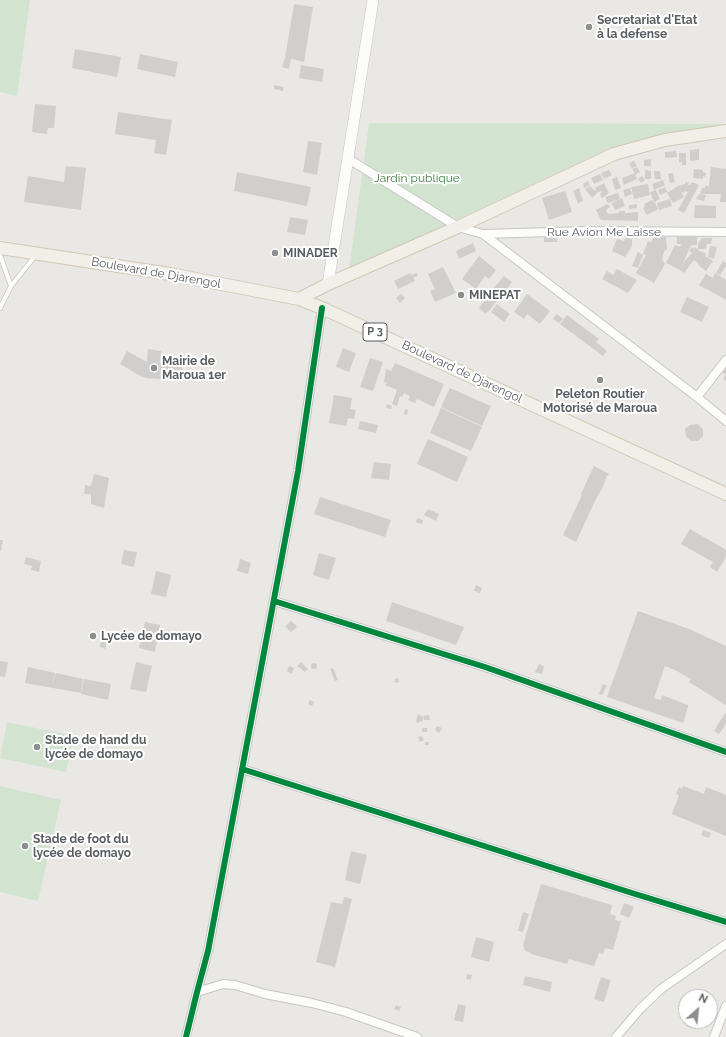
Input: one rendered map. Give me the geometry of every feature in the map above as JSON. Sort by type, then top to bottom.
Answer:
[{"type":"main road","points":[[299,299],[328,284],[614,154],[665,140],[726,131]]},
{"type":"main road","name":"Boulevard de Djarengol","points":[[0,248],[170,274],[299,299],[322,308],[726,494]]},
{"type":"street","points":[[328,284],[373,0]]},
{"type":"street","points":[[347,158],[458,226],[483,234],[697,397],[726,421]]},
{"type":"street","name":"Rue Avion Me Laisse","points":[[483,234],[586,231],[726,232]]},
{"type":"street","points":[[186,1037],[196,992],[208,951],[274,601],[298,471],[322,308]]},
{"type":"street","points":[[697,397],[726,360]]},
{"type":"street","points":[[274,601],[486,667],[726,752]]},
{"type":"street","points":[[242,769],[726,922]]},
{"type":"street","points":[[616,1037],[640,1009],[661,989],[726,944]]},
{"type":"street","points":[[196,992],[223,984],[235,985],[265,994],[312,1003],[346,1012],[417,1037]]},
{"type":"street","points":[[714,1037],[726,1006]]},
{"type":"lane","points":[[0,308],[11,286],[36,254]]},
{"type":"lane","points":[[0,255],[11,286]]},
{"type":"green space","points":[[0,0],[30,0],[17,96],[0,92]]},
{"type":"green space","name":"Jardin publique","points":[[369,123],[723,124],[610,148],[349,270]]},
{"type":"green space","name":"Stade de hand du lycée de domayo","points":[[7,722],[74,736],[66,772],[0,758]]},
{"type":"green space","name":"Stade de foot du lycée de domayo","points":[[0,786],[61,800],[38,901],[0,892]]},
{"type":"building","points":[[294,4],[313,7],[304,62],[291,59],[289,69],[282,67],[285,58]]},
{"type":"building","points":[[75,49],[121,57],[117,77],[72,68]]},
{"type":"building","points":[[140,54],[178,62],[175,77],[137,69]]},
{"type":"building","points":[[301,65],[324,69],[322,82],[299,78]]},
{"type":"building","points":[[274,85],[284,87],[283,91],[274,89]]},
{"type":"building","points":[[35,104],[56,106],[54,128],[48,128],[47,134],[32,132]]},
{"type":"building","points":[[118,112],[172,120],[166,155],[154,153],[156,140],[115,134]]},
{"type":"building","points":[[308,141],[322,143],[317,175],[303,172]]},
{"type":"building","points":[[699,149],[699,160],[690,161],[690,150]]},
{"type":"building","points":[[676,151],[677,157],[665,158],[665,152]]},
{"type":"building","points":[[679,153],[686,153],[686,165],[682,165],[682,162],[679,162]]},
{"type":"building","points":[[651,159],[651,166],[644,166],[644,160]]},
{"type":"building","points":[[634,161],[637,166],[632,168],[629,163]]},
{"type":"building","points":[[66,166],[86,168],[81,210],[24,202],[28,176],[64,182]]},
{"type":"building","points":[[637,167],[640,172],[635,175],[637,179],[624,185],[622,178],[635,173],[632,169]]},
{"type":"building","points":[[711,167],[726,169],[726,202],[720,202],[721,194],[700,194],[702,188],[709,186]]},
{"type":"building","points":[[694,169],[703,170],[703,172],[706,173],[705,177],[703,176],[703,179],[693,178]]},
{"type":"building","points":[[609,170],[612,175],[604,179],[601,173]]},
{"type":"building","points":[[645,170],[651,171],[651,179],[645,179]]},
{"type":"building","points":[[654,171],[660,171],[661,179],[655,179]]},
{"type":"building","points":[[237,172],[311,187],[307,206],[234,191]]},
{"type":"building","points":[[673,173],[675,182],[670,183],[668,174]]},
{"type":"building","points":[[600,174],[603,180],[594,184],[591,178]]},
{"type":"building","points":[[642,176],[645,180],[641,183],[638,179]]},
{"type":"building","points":[[617,177],[621,188],[615,190],[612,179]]},
{"type":"building","points":[[663,180],[665,185],[654,190],[652,184]]},
{"type":"building","points":[[588,181],[590,185],[584,188],[583,184]]},
{"type":"building","points":[[685,182],[689,182],[688,185],[692,182],[699,185],[684,213],[678,210],[688,192],[686,191],[681,193],[684,197],[673,203],[667,193],[678,186],[685,184]]},
{"type":"building","points":[[604,183],[609,193],[602,198],[600,194],[602,192],[601,191],[592,198],[585,189],[590,186],[595,191],[595,188]]},
{"type":"building","points":[[648,184],[650,195],[634,199],[631,187]]},
{"type":"building","points":[[665,187],[667,192],[660,195],[658,190]]},
{"type":"building","points":[[579,188],[583,201],[578,203],[573,191]]},
{"type":"building","points":[[630,188],[632,194],[625,197],[623,190]]},
{"type":"building","points":[[656,190],[660,199],[654,202],[650,192]]},
{"type":"building","points":[[565,191],[572,212],[549,220],[542,198]]},
{"type":"building","points":[[618,193],[620,199],[608,203],[605,197]]},
{"type":"building","points":[[699,194],[706,195],[704,201],[696,199]]},
{"type":"building","points":[[622,198],[625,206],[615,210],[612,203]]},
{"type":"building","points":[[670,199],[672,206],[659,210],[657,203]]},
{"type":"building","points":[[652,200],[654,203],[655,202],[658,209],[647,215],[643,208],[645,207],[644,204]]},
{"type":"building","points":[[607,204],[610,207],[606,210],[608,214],[619,213],[619,211],[625,211],[625,213],[638,212],[638,221],[601,220],[596,210]]},
{"type":"building","points":[[637,204],[637,208],[629,209],[629,205]]},
{"type":"building","points":[[695,205],[716,206],[716,218],[694,218]]},
{"type":"building","points":[[290,217],[308,220],[305,235],[287,232]]},
{"type":"building","points":[[544,235],[557,236],[557,242],[544,242]]},
{"type":"building","points":[[626,237],[630,237],[632,240],[632,246],[625,257],[612,251],[617,239],[624,241]]},
{"type":"building","points":[[653,237],[666,237],[667,250],[665,250],[662,258],[665,264],[654,283],[636,273],[646,255],[643,254],[648,241],[651,243]]},
{"type":"building","points":[[677,237],[697,237],[697,245],[691,245],[680,270],[666,263],[675,245],[680,247],[681,244],[677,244]]},
{"type":"building","points":[[702,238],[712,238],[711,244],[707,244],[706,249],[698,249],[698,243]]},
{"type":"building","points":[[473,243],[476,251],[459,259],[456,251]]},
{"type":"building","points":[[710,246],[717,247],[714,259],[708,257]]},
{"type":"building","points":[[692,247],[706,253],[705,256],[713,261],[706,271],[694,260],[684,273],[680,270],[684,262],[692,253],[689,251]]},
{"type":"building","points":[[638,252],[643,255],[638,268],[632,266]]},
{"type":"building","points":[[479,256],[496,270],[489,279],[485,276],[476,289],[462,279]]},
{"type":"building","points":[[723,261],[726,263],[726,266],[720,275],[716,273]]},
{"type":"building","points":[[443,267],[456,293],[435,302],[430,291],[435,289],[428,274]]},
{"type":"building","points":[[617,269],[637,280],[628,293],[602,279],[607,271],[613,275]]},
{"type":"building","points":[[410,273],[411,275],[416,273],[418,276],[413,278],[415,281],[398,289],[394,281]]},
{"type":"building","points":[[715,273],[726,280],[726,300],[699,285],[706,274],[713,278]]},
{"type":"building","points":[[504,276],[512,282],[501,297],[492,290]]},
{"type":"building","points":[[490,293],[498,299],[489,311],[485,313],[479,308]]},
{"type":"building","points":[[401,294],[405,298],[400,303],[396,298]]},
{"type":"building","points":[[527,294],[550,311],[540,324],[527,314],[524,319],[514,312]]},
{"type":"building","points":[[687,297],[709,307],[702,322],[680,312]]},
{"type":"building","points":[[497,304],[510,314],[504,322],[491,312]]},
{"type":"building","points":[[557,314],[563,319],[559,323],[553,319]]},
{"type":"building","points":[[567,315],[599,339],[596,342],[607,351],[603,356],[560,324]]},
{"type":"building","points":[[343,348],[356,353],[349,372],[336,367]]},
{"type":"building","name":"Mairie de Maroua 1er","points":[[148,349],[161,351],[160,363],[179,357],[183,371],[159,379],[146,378],[120,364],[127,351],[147,362]]},
{"type":"building","points":[[370,358],[383,362],[373,391],[360,387]]},
{"type":"building","points":[[395,363],[444,384],[434,407],[417,399],[415,403],[408,400],[410,396],[404,393],[402,397],[400,396],[397,406],[392,404],[397,390],[385,385],[387,383],[384,382],[386,369],[391,371]]},
{"type":"building","points":[[726,366],[726,375],[722,372]]},
{"type":"building","points":[[450,388],[491,406],[482,426],[441,407]]},
{"type":"building","points":[[334,395],[352,398],[350,409],[356,410],[354,419],[348,418],[346,426],[329,423]]},
{"type":"building","points":[[387,404],[392,406],[391,409],[386,408]]},
{"type":"building","points":[[441,408],[482,427],[471,451],[430,433]]},
{"type":"building","points":[[405,409],[408,410],[407,415],[404,414]]},
{"type":"building","points":[[360,421],[378,425],[376,433],[358,429]]},
{"type":"building","points":[[698,424],[703,429],[703,436],[698,441],[691,441],[686,436],[685,429],[690,425]]},
{"type":"building","points":[[428,439],[468,457],[457,482],[417,464]]},
{"type":"building","points":[[374,462],[391,464],[389,480],[371,478]]},
{"type":"building","points":[[594,466],[609,474],[608,476],[607,475],[603,487],[576,542],[563,535]]},
{"type":"building","points":[[94,474],[109,478],[104,508],[91,504],[91,494],[84,494],[85,485],[91,486]]},
{"type":"building","points":[[320,497],[391,520],[385,537],[314,514]]},
{"type":"building","points":[[428,509],[439,514],[436,521],[424,515]]},
{"type":"building","points":[[417,518],[423,520],[422,524],[416,522]]},
{"type":"building","points":[[690,529],[726,550],[726,557],[717,572],[710,567],[713,562],[681,544]]},
{"type":"building","points":[[0,540],[3,540],[1,551],[0,551]]},
{"type":"building","points":[[124,550],[137,552],[134,567],[121,564]]},
{"type":"building","points":[[319,553],[336,558],[329,580],[313,575]]},
{"type":"building","points":[[26,557],[41,561],[39,572],[31,570],[32,566],[24,564]]},
{"type":"building","points":[[240,559],[251,563],[248,574],[237,571]]},
{"type":"building","points":[[156,571],[171,575],[166,597],[151,594]]},
{"type":"building","points":[[476,585],[482,588],[480,593],[474,591]]},
{"type":"building","points":[[392,602],[464,627],[456,645],[386,621]]},
{"type":"building","points":[[638,611],[689,629],[726,646],[726,705],[689,682],[691,679],[665,666],[654,698],[661,700],[662,695],[688,705],[683,723],[607,697]]},
{"type":"building","points":[[291,621],[297,627],[291,632],[285,626]]},
{"type":"building","points":[[145,622],[160,625],[155,652],[139,648]]},
{"type":"building","points":[[101,639],[107,641],[105,649],[100,647]]},
{"type":"building","points":[[0,661],[8,662],[5,677],[0,676]]},
{"type":"building","points":[[136,662],[152,666],[146,692],[130,689]]},
{"type":"building","points":[[301,662],[308,669],[305,672],[297,666]]},
{"type":"building","points":[[314,663],[317,666],[314,669],[311,666]]},
{"type":"building","points":[[539,664],[544,666],[542,674],[535,672]]},
{"type":"building","points":[[289,666],[294,668],[292,674],[287,671]]},
{"type":"building","points":[[28,667],[55,673],[52,686],[56,673],[83,679],[81,693],[25,683]]},
{"type":"building","points":[[333,668],[338,680],[335,681],[330,669]]},
{"type":"building","points":[[398,678],[399,682],[395,683],[394,679]]},
{"type":"building","points":[[84,679],[111,684],[108,700],[81,694]]},
{"type":"building","points":[[603,684],[607,686],[602,695],[599,694]]},
{"type":"building","points":[[310,700],[314,702],[312,706],[308,704]]},
{"type":"building","points":[[725,713],[726,724],[719,734],[714,731]]},
{"type":"building","points":[[418,714],[423,717],[422,722],[420,721],[419,723],[416,722]]},
{"type":"building","points":[[429,715],[430,720],[424,720],[423,716]]},
{"type":"building","points":[[437,726],[442,728],[439,733],[435,730]]},
{"type":"building","points":[[422,728],[427,728],[427,732],[422,732]]},
{"type":"building","points":[[422,736],[424,740],[420,742],[418,737]]},
{"type":"building","points":[[425,742],[429,742],[429,745],[425,745]]},
{"type":"building","points":[[683,786],[704,794],[706,787],[726,795],[726,836],[672,814],[679,795],[676,794],[679,787],[682,789]]},
{"type":"building","points":[[703,830],[711,833],[709,838],[701,835]]},
{"type":"building","points":[[351,851],[367,855],[360,884],[345,880]]},
{"type":"building","points":[[541,884],[612,905],[610,914],[616,916],[615,920],[621,921],[613,950],[605,948],[603,954],[599,953],[594,966],[569,959],[567,964],[525,951],[523,945]]},
{"type":"building","points":[[344,897],[352,899],[335,967],[316,962],[331,902],[342,904]]},
{"type":"building","points":[[624,903],[634,907],[629,918],[620,914]]},
{"type":"building","points":[[523,912],[529,914],[523,932],[518,931]]},
{"type":"building","points":[[476,937],[494,942],[489,962],[471,957]]},
{"type":"building","points":[[467,974],[472,975],[471,980],[466,979]]},
{"type":"building","points":[[525,976],[552,982],[550,992],[523,985]]},
{"type":"building","points":[[601,977],[611,980],[604,1002],[594,999]]},
{"type":"building","points":[[458,1004],[466,1006],[463,1022],[454,1020]]},
{"type":"building","points":[[396,1005],[401,1007],[399,1011],[394,1009]]},
{"type":"cycle path","points":[[186,1037],[208,951],[298,471],[322,308]]},
{"type":"cycle path","points":[[274,601],[485,667],[726,752]]},
{"type":"cycle path","points":[[242,769],[726,922]]},
{"type":"place","name":"Secretariat d'Etat à la defense","points":[[589,27]]},
{"type":"place","name":"MINADER","points":[[275,253]]},
{"type":"place","name":"MINEPAT","points":[[461,295]]},
{"type":"place","name":"Mairie de Maroua 1er","points":[[154,368]]},
{"type":"place","name":"Peleton Routier Motorisé de Maroua","points":[[600,380]]},
{"type":"place","name":"Lycée de domayo","points":[[93,636]]},
{"type":"place","name":"Stade de hand du lycée de domayo","points":[[37,747]]},
{"type":"place","name":"Stade de foot du lycée de domayo","points":[[25,846]]}]
